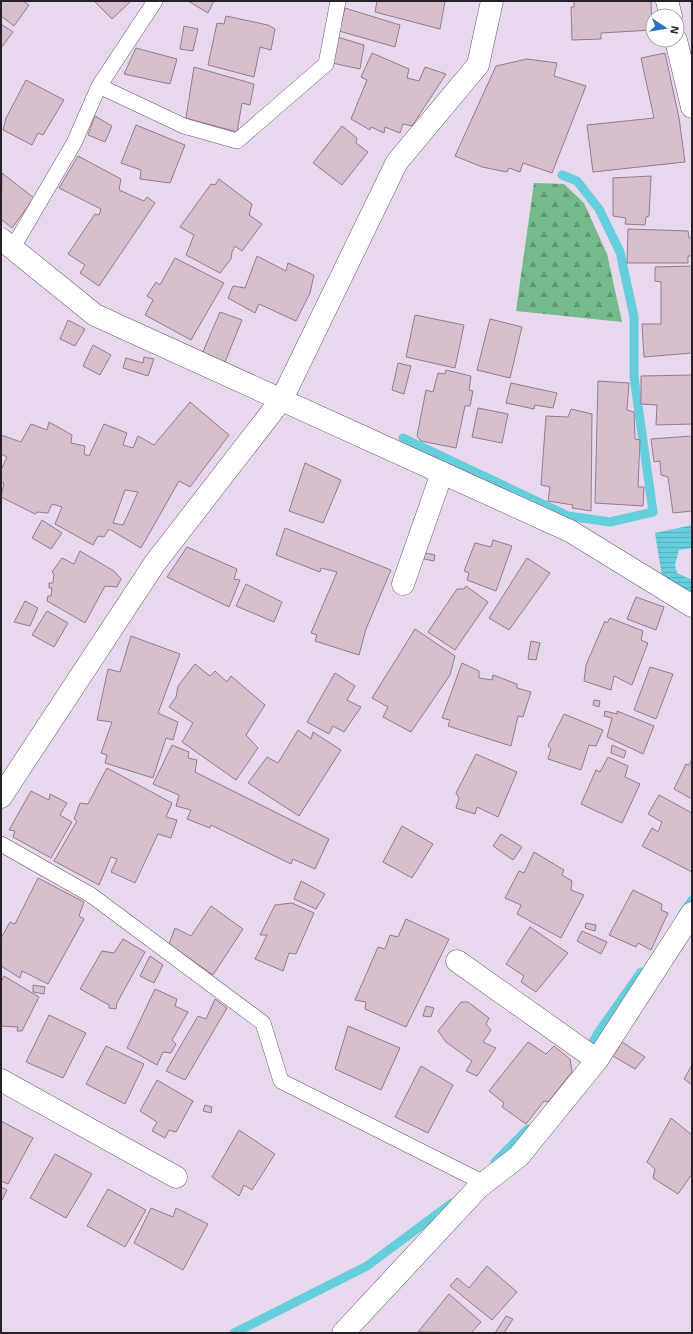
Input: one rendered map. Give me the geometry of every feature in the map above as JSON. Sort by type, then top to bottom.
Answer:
[{"type":"street","points":[[1,797],[155,563],[282,399],[397,162],[478,65],[492,1]]},
{"type":"street","points":[[678,48],[692,107]]},
{"type":"street","points":[[7,244],[95,315],[570,531],[692,606]]},
{"type":"street","points":[[403,584],[442,473]]},
{"type":"street","points":[[343,1333],[479,1187],[519,1156],[597,1060],[692,913]]},
{"type":"street","points":[[457,961],[597,1060]]},
{"type":"street","points":[[1,1080],[176,1177]]},
{"type":"lane","points":[[7,244],[74,143],[99,86],[155,1]]},
{"type":"lane","points":[[99,86],[184,126],[237,141],[326,64],[338,1]]},
{"type":"lane","points":[[1,844],[91,895],[263,1023],[281,1081],[484,1183]]},
{"type":"green space","points":[[534,183],[564,184],[584,203],[607,254],[622,322],[516,311]]},
{"type":"water","points":[[692,525],[692,548],[679,550],[675,565],[677,573],[692,580],[692,592],[662,576],[655,533]]},
{"type":"building","points":[[1,1],[23,1],[29,5],[14,26],[1,16]]},
{"type":"building","points":[[94,1],[131,1],[112,19]]},
{"type":"building","points":[[188,1],[214,1],[208,13]]},
{"type":"building","points":[[377,1],[445,1],[440,29],[375,12]]},
{"type":"building","points":[[574,1],[651,1],[651,8],[645,8],[645,30],[601,33],[601,39],[572,40],[571,7],[574,7]]},
{"type":"building","points":[[345,8],[400,25],[395,47],[339,31]]},
{"type":"building","points":[[226,16],[268,25],[275,29],[271,50],[260,47],[254,77],[208,65],[217,23],[224,24]]},
{"type":"building","points":[[1,24],[13,32],[1,48]]},
{"type":"building","points":[[184,26],[198,29],[193,51],[180,49]]},
{"type":"building","points":[[337,37],[364,45],[360,69],[332,63]]},
{"type":"building","points":[[136,48],[177,59],[170,84],[124,74]]},
{"type":"building","points":[[372,53],[409,69],[407,78],[419,81],[425,67],[446,74],[412,126],[403,124],[400,133],[385,127],[384,133],[371,127],[370,130],[351,119],[367,80],[361,77]]},
{"type":"building","points":[[665,53],[679,118],[685,162],[593,172],[587,125],[654,118],[641,58]]},
{"type":"building","points":[[527,59],[557,63],[554,76],[586,86],[552,173],[523,163],[520,172],[509,168],[507,172],[482,167],[455,156],[496,66]]},
{"type":"building","points":[[194,67],[254,84],[250,105],[242,103],[237,132],[186,118]]},
{"type":"building","points":[[26,80],[64,100],[43,135],[38,133],[32,145],[3,130],[6,118]]},
{"type":"building","points":[[95,116],[112,126],[105,142],[88,135]]},
{"type":"building","points":[[136,125],[185,145],[170,183],[140,179],[141,170],[121,163]]},
{"type":"building","points":[[342,126],[357,138],[356,143],[368,152],[342,185],[313,163]]},
{"type":"building","points":[[78,156],[121,179],[119,190],[144,201],[147,197],[155,203],[99,286],[80,273],[85,265],[68,254],[95,214],[99,215],[101,209],[59,188]]},
{"type":"building","points":[[2,173],[34,198],[12,228],[1,219]]},
{"type":"building","points":[[651,176],[649,216],[646,217],[645,225],[625,224],[626,218],[613,216],[613,178]]},
{"type":"building","points":[[219,179],[252,204],[249,215],[262,224],[242,251],[235,246],[231,259],[220,273],[186,255],[194,235],[180,227],[211,184],[215,185]]},
{"type":"building","points":[[628,229],[688,231],[689,238],[692,238],[692,256],[688,256],[688,263],[627,263]]},
{"type":"building","points":[[257,256],[286,271],[288,263],[314,275],[310,293],[296,321],[259,304],[255,313],[228,298],[233,286],[245,288]]},
{"type":"building","points":[[175,258],[224,283],[191,340],[145,315],[153,300],[147,296],[156,282],[160,285]]},
{"type":"building","points":[[692,266],[692,353],[644,357],[642,324],[661,324],[661,282],[655,281],[655,267]]},
{"type":"building","points":[[220,312],[242,320],[225,362],[202,354]]},
{"type":"building","points":[[415,315],[464,325],[455,368],[406,357]]},
{"type":"building","points":[[490,319],[522,327],[510,378],[477,370]]},
{"type":"building","points":[[68,320],[85,329],[75,346],[60,339]]},
{"type":"building","points":[[93,345],[111,355],[100,375],[83,366]]},
{"type":"building","points":[[144,357],[154,359],[148,376],[123,368],[126,358],[143,363]]},
{"type":"building","points":[[398,363],[411,366],[404,394],[392,390]]},
{"type":"building","points":[[446,370],[471,376],[469,390],[473,391],[470,406],[465,406],[456,448],[421,441],[417,436],[426,390],[433,392],[438,373],[445,374]]},
{"type":"building","points":[[692,375],[692,424],[656,425],[657,405],[641,404],[641,376]]},
{"type":"building","points":[[598,381],[629,383],[627,410],[634,412],[635,439],[640,440],[638,487],[644,487],[643,506],[595,503]]},
{"type":"building","points":[[511,383],[557,393],[553,408],[535,405],[534,409],[506,403]]},
{"type":"building","points":[[190,402],[229,435],[190,487],[179,481],[141,548],[109,529],[104,537],[98,536],[93,545],[55,524],[62,507],[52,504],[48,513],[38,512],[35,514],[1,497],[4,483],[1,482],[1,470],[7,457],[1,454],[1,435],[21,442],[31,424],[47,430],[49,422],[72,435],[71,443],[85,446],[84,454],[89,456],[104,424],[127,433],[123,445],[133,448],[138,436],[154,445]],"holes":[[[125,490],[138,492],[123,525],[113,523]]]},
{"type":"building","points":[[478,408],[508,414],[502,443],[472,437]]},
{"type":"building","points":[[571,409],[592,414],[591,511],[572,508],[573,505],[548,501],[550,487],[541,485],[546,416],[568,417]]},
{"type":"building","points":[[692,436],[692,511],[673,513],[668,477],[661,475],[660,461],[654,462],[651,439]]},
{"type":"building","points":[[305,463],[341,480],[323,523],[289,511]]},
{"type":"building","points":[[42,520],[62,533],[51,549],[32,538]]},
{"type":"building","points":[[285,528],[391,570],[366,629],[359,655],[315,641],[317,635],[311,633],[337,572],[321,568],[320,572],[276,555]]},
{"type":"building","points":[[493,540],[512,546],[496,591],[467,580],[469,573],[464,571],[475,543],[491,547]]},
{"type":"building","points":[[187,547],[237,569],[234,579],[240,580],[229,607],[167,577]]},
{"type":"building","points":[[80,551],[114,571],[121,579],[117,587],[105,586],[85,623],[47,601],[48,596],[51,596],[52,588],[49,588],[49,583],[53,583],[54,574],[52,572],[62,558],[74,564]]},
{"type":"building","points":[[425,553],[435,555],[434,561],[424,559]]},
{"type":"building","points":[[527,558],[550,573],[509,630],[489,618]]},
{"type":"building","points":[[246,584],[282,602],[274,622],[236,606]]},
{"type":"building","points":[[466,586],[488,602],[455,650],[428,632],[457,589],[464,589]]},
{"type":"building","points":[[636,597],[664,607],[656,630],[627,619]]},
{"type":"building","points":[[25,601],[38,608],[30,626],[14,622]]},
{"type":"building","points":[[47,611],[68,623],[54,647],[32,635]]},
{"type":"building","points":[[610,618],[643,631],[641,640],[648,643],[632,685],[614,676],[611,690],[584,681],[586,665],[605,621],[607,623]]},
{"type":"building","points":[[415,629],[455,656],[450,675],[411,732],[383,717],[388,707],[372,698]]},
{"type":"building","points":[[131,636],[180,654],[158,713],[178,722],[173,740],[166,738],[153,778],[105,763],[107,755],[101,753],[112,722],[97,720],[108,669],[120,672]]},
{"type":"building","points":[[531,641],[540,643],[536,660],[528,659]]},
{"type":"building","points":[[462,663],[479,671],[479,678],[492,680],[493,675],[517,684],[517,688],[531,692],[523,717],[518,716],[511,746],[448,726],[450,720],[442,718]]},
{"type":"building","points":[[195,664],[210,676],[215,671],[227,682],[231,676],[265,705],[246,735],[258,748],[236,780],[182,742],[193,723],[169,707],[176,697],[178,686]]},
{"type":"building","points":[[650,667],[673,674],[656,719],[634,710]]},
{"type":"building","points":[[335,673],[355,686],[347,700],[361,707],[344,732],[333,726],[329,734],[307,722]]},
{"type":"building","points":[[594,700],[600,701],[599,707],[593,705]]},
{"type":"building","points":[[605,711],[617,714],[617,711],[654,726],[643,754],[607,737],[612,718],[604,716]]},
{"type":"building","points":[[564,714],[603,730],[596,746],[589,745],[581,770],[548,759],[551,749],[548,746]]},
{"type":"building","points":[[298,730],[311,739],[313,732],[341,750],[299,816],[248,783],[267,757],[278,763]]},
{"type":"building","points":[[172,745],[189,752],[188,758],[197,760],[195,772],[329,839],[315,869],[293,859],[291,864],[211,825],[210,828],[187,819],[191,810],[176,806],[179,795],[153,784]]},
{"type":"building","points":[[612,745],[626,751],[624,758],[611,753]]},
{"type":"building","points":[[476,754],[517,772],[498,817],[477,807],[475,814],[456,808],[459,798],[456,793]]},
{"type":"building","points":[[608,757],[628,766],[625,777],[640,784],[622,823],[581,804],[596,770],[600,772]]},
{"type":"building","points":[[692,759],[692,799],[674,789],[686,764],[689,765]]},
{"type":"building","points":[[107,768],[172,803],[166,817],[177,820],[171,838],[158,834],[135,883],[111,872],[117,859],[111,857],[99,885],[54,861],[77,821],[74,819],[80,803],[88,804]]},
{"type":"building","points":[[31,791],[49,800],[50,794],[67,803],[60,815],[72,822],[51,858],[13,837],[15,831],[9,830]]},
{"type":"building","points":[[659,795],[692,813],[692,872],[642,846],[652,828],[658,832],[662,822],[648,814]]},
{"type":"building","points":[[402,826],[433,844],[412,878],[383,862]]},
{"type":"building","points":[[501,834],[522,847],[513,860],[493,846]]},
{"type":"building","points":[[534,852],[564,870],[562,875],[572,881],[571,890],[584,895],[561,938],[517,914],[521,905],[505,898],[519,871],[524,873]]},
{"type":"building","points":[[38,878],[84,902],[79,916],[84,919],[48,984],[22,971],[20,978],[1,966],[1,938],[10,922],[15,924]]},
{"type":"building","points":[[301,881],[325,894],[316,909],[294,899]]},
{"type":"building","points":[[633,890],[662,904],[661,910],[668,913],[651,950],[638,943],[636,947],[609,935]]},
{"type":"building","points":[[292,903],[314,913],[296,954],[289,953],[283,971],[255,959],[267,935],[260,935],[275,905]]},
{"type":"building","points":[[211,906],[243,929],[213,975],[169,944],[175,928],[191,936]]},
{"type":"building","points":[[406,919],[449,939],[406,1027],[365,1009],[366,1002],[355,1000],[378,947],[385,949],[390,935],[398,937]]},
{"type":"building","points":[[586,923],[596,925],[595,931],[585,928]]},
{"type":"building","points":[[530,927],[568,953],[536,992],[521,982],[524,976],[506,964]]},
{"type":"building","points":[[582,931],[607,942],[601,954],[577,941]]},
{"type":"building","points":[[123,939],[145,952],[117,1003],[116,1009],[109,1008],[109,1005],[80,989],[102,951],[114,953]]},
{"type":"building","points":[[150,956],[163,965],[154,983],[140,976]]},
{"type":"building","points":[[4,976],[39,997],[22,1031],[17,1031],[18,1027],[1,1026],[1,982]]},
{"type":"building","points":[[33,985],[45,987],[44,994],[33,992]]},
{"type":"building","points":[[155,989],[177,999],[175,1006],[188,1012],[172,1040],[176,1044],[171,1053],[163,1052],[157,1065],[127,1048]]},
{"type":"building","points":[[215,999],[227,1008],[185,1080],[166,1071],[198,1016],[206,1019]]},
{"type":"building","points":[[461,1002],[468,1002],[489,1018],[486,1024],[491,1030],[483,1042],[496,1048],[477,1076],[466,1071],[472,1061],[446,1042],[438,1031]]},
{"type":"building","points":[[426,1006],[434,1008],[431,1017],[423,1016]]},
{"type":"building","points":[[49,1015],[86,1033],[63,1078],[26,1062]]},
{"type":"building","points":[[348,1026],[400,1048],[381,1090],[335,1069]]},
{"type":"building","points":[[528,1042],[546,1054],[554,1046],[570,1059],[572,1072],[548,1102],[544,1101],[526,1124],[502,1107],[504,1103],[489,1091]]},
{"type":"building","points":[[622,1042],[645,1057],[635,1069],[613,1056]]},
{"type":"building","points":[[106,1046],[144,1064],[125,1104],[86,1084]]},
{"type":"building","points":[[692,1065],[692,1085],[684,1079]]},
{"type":"building","points":[[421,1066],[453,1085],[428,1133],[395,1117]]},
{"type":"building","points":[[157,1080],[193,1101],[176,1132],[169,1130],[165,1138],[152,1131],[157,1122],[140,1111]]},
{"type":"building","points":[[205,1105],[212,1107],[211,1113],[203,1111]]},
{"type":"building","points":[[671,1118],[692,1135],[692,1174],[678,1194],[653,1178],[655,1169],[647,1162]]},
{"type":"building","points":[[1,1121],[33,1138],[8,1184],[1,1181]]},
{"type":"building","points":[[239,1130],[275,1154],[252,1190],[244,1185],[239,1196],[212,1177]]},
{"type":"building","points":[[55,1154],[92,1174],[66,1218],[30,1198]]},
{"type":"building","points":[[1,1187],[7,1190],[2,1200],[1,1199]]},
{"type":"building","points":[[108,1189],[146,1210],[125,1247],[87,1226]]},
{"type":"building","points":[[151,1208],[173,1217],[176,1208],[208,1224],[183,1270],[134,1243]]},
{"type":"building","points":[[487,1266],[517,1292],[492,1320],[450,1286],[457,1278],[469,1288]]},
{"type":"building","points":[[449,1294],[481,1322],[471,1333],[418,1332]]},
{"type":"building","points":[[506,1316],[513,1319],[504,1333],[495,1333]]},
{"type":"waterway","points":[[403,438],[568,516],[610,522],[653,512],[634,377],[634,317],[620,252],[599,209],[577,181],[562,175]]},
{"type":"waterway","points":[[683,913],[692,900]]},
{"type":"waterway","points":[[587,1053],[598,1033],[641,972]]},
{"type":"waterway","points":[[495,1162],[528,1129]]},
{"type":"waterway","points":[[234,1333],[367,1266],[452,1203]]}]
